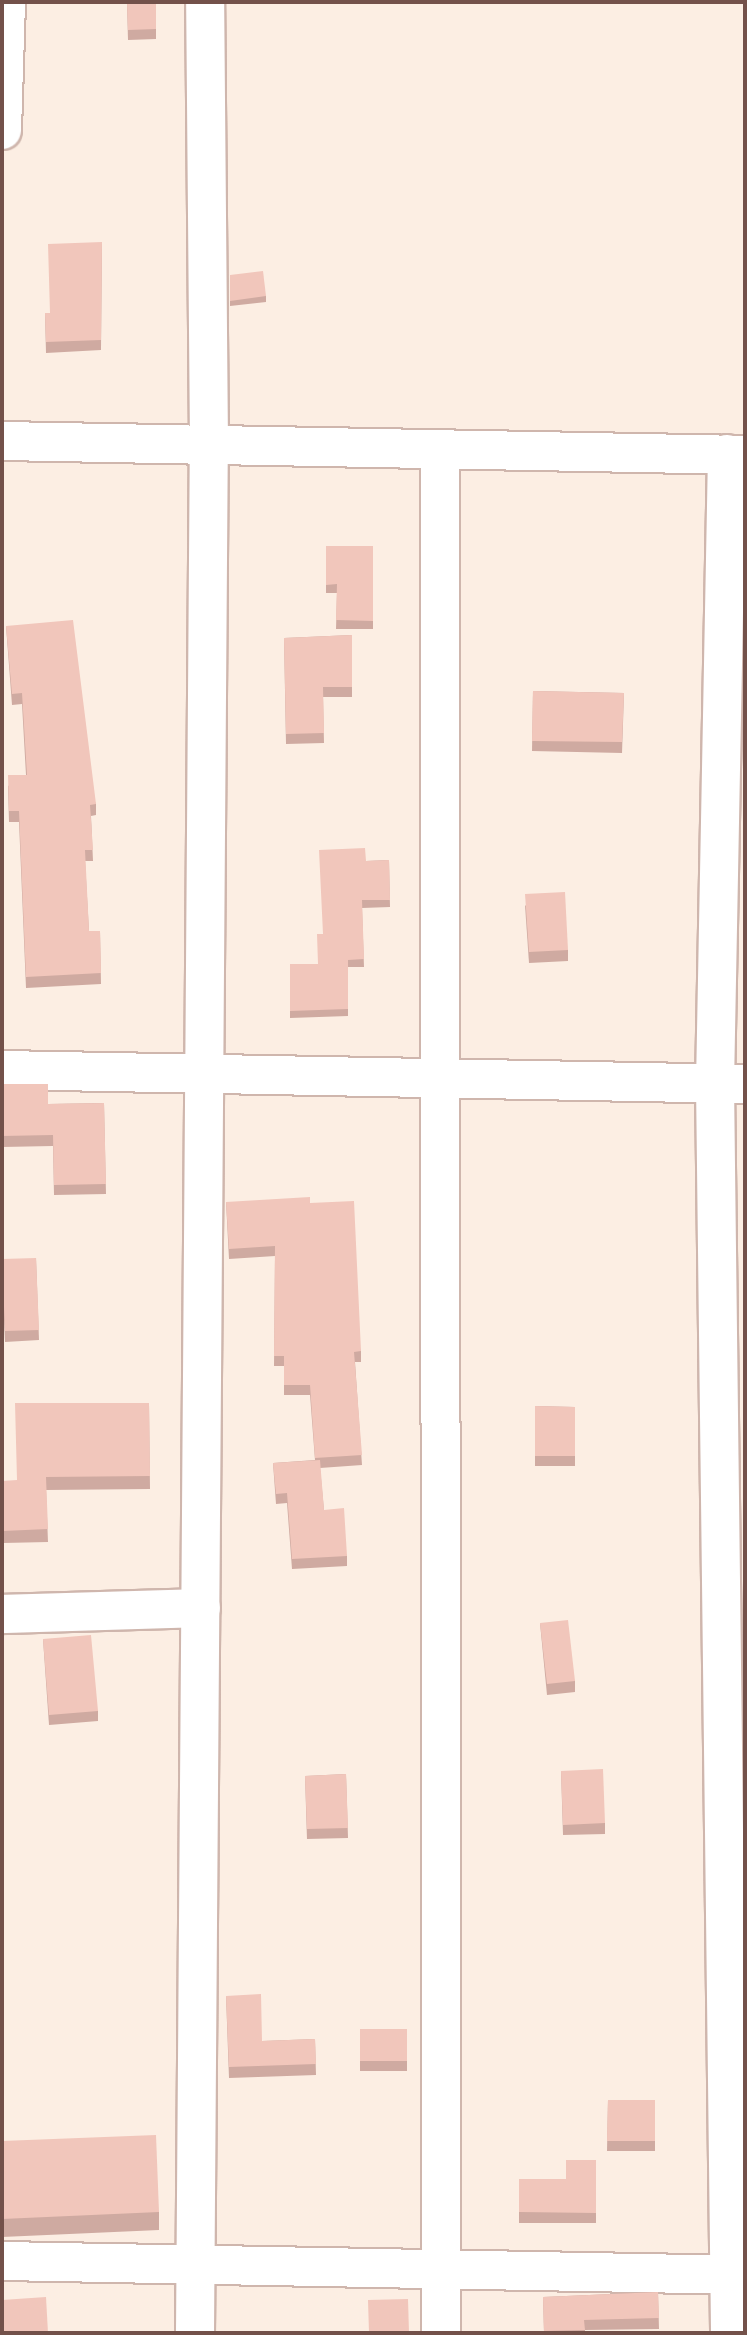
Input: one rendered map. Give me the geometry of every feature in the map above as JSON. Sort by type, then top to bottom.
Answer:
[{"type":"street","points":[[2,130],[6,2]]},
{"type":"street","points":[[195,2333],[209,444],[205,2]]},
{"type":"street","points":[[2,441],[736,454],[730,1083],[737,2275],[730,2333]]},
{"type":"street","points":[[440,449],[441,2333]]},
{"type":"street","points":[[2,1070],[730,1083]]},
{"type":"street","points":[[2,1614],[201,1608]]},
{"type":"street","points":[[2,2261],[737,2275]]},
{"type":"building","points":[[127,2],[156,2],[156,29],[128,30]]},
{"type":"building","points":[[102,242],[101,340],[46,342],[45,313],[50,313],[48,244]]},
{"type":"building","points":[[263,271],[266,296],[230,301],[230,275]]},
{"type":"building","points":[[326,546],[373,546],[373,621],[336,620],[337,584],[326,585]]},
{"type":"building","points":[[73,620],[96,804],[90,805],[93,850],[85,850],[89,931],[100,931],[101,973],[26,977],[19,811],[9,811],[8,775],[27,775],[22,693],[12,694],[6,626]]},
{"type":"building","points":[[352,635],[352,687],[323,687],[324,733],[286,734],[284,638]]},
{"type":"building","points":[[533,691],[624,693],[622,742],[532,741]]},
{"type":"building","points":[[365,848],[366,861],[389,860],[390,900],[362,900],[364,959],[348,960],[348,1009],[290,1011],[290,964],[318,964],[317,934],[323,934],[319,850]]},
{"type":"building","points":[[565,892],[568,950],[529,952],[525,894]]},
{"type":"building","points":[[2,1084],[48,1084],[48,1104],[104,1103],[106,1184],[54,1185],[53,1135],[2,1136]]},
{"type":"building","points":[[310,1197],[310,1203],[354,1201],[361,1351],[354,1352],[362,1455],[315,1458],[310,1385],[284,1385],[284,1356],[274,1356],[275,1246],[229,1249],[226,1202]]},
{"type":"building","points":[[36,1258],[39,1330],[5,1331],[2,1259]]},
{"type":"building","points":[[15,1403],[149,1403],[150,1476],[46,1477],[48,1529],[3,1531],[2,1481],[17,1480]]},
{"type":"building","points":[[535,1406],[575,1407],[575,1456],[535,1456]]},
{"type":"building","points":[[320,1460],[324,1510],[344,1508],[347,1556],[292,1559],[287,1493],[276,1494],[273,1463]]},
{"type":"building","points":[[568,1620],[575,1681],[547,1684],[540,1623]]},
{"type":"building","points":[[91,1635],[98,1711],[49,1715],[43,1639]]},
{"type":"building","points":[[603,1769],[605,1823],[563,1825],[561,1771]]},
{"type":"building","points":[[346,1774],[348,1828],[307,1829],[305,1776]]},
{"type":"building","points":[[261,1994],[262,2041],[315,2039],[316,2064],[229,2067],[226,1996]]},
{"type":"building","points":[[360,2029],[407,2029],[407,2061],[360,2061]]},
{"type":"building","points":[[608,2100],[655,2100],[655,2141],[607,2141]]},
{"type":"building","points":[[156,2135],[159,2212],[2,2219],[2,2141]]},
{"type":"building","points":[[566,2160],[596,2160],[596,2213],[519,2212],[519,2179],[566,2179]]},
{"type":"building","points":[[658,2292],[659,2318],[584,2320],[585,2330],[544,2331],[543,2297]]},
{"type":"building","points":[[46,2297],[48,2333],[2,2333],[2,2300]]},
{"type":"building","points":[[408,2299],[409,2333],[369,2333],[368,2300]]}]
